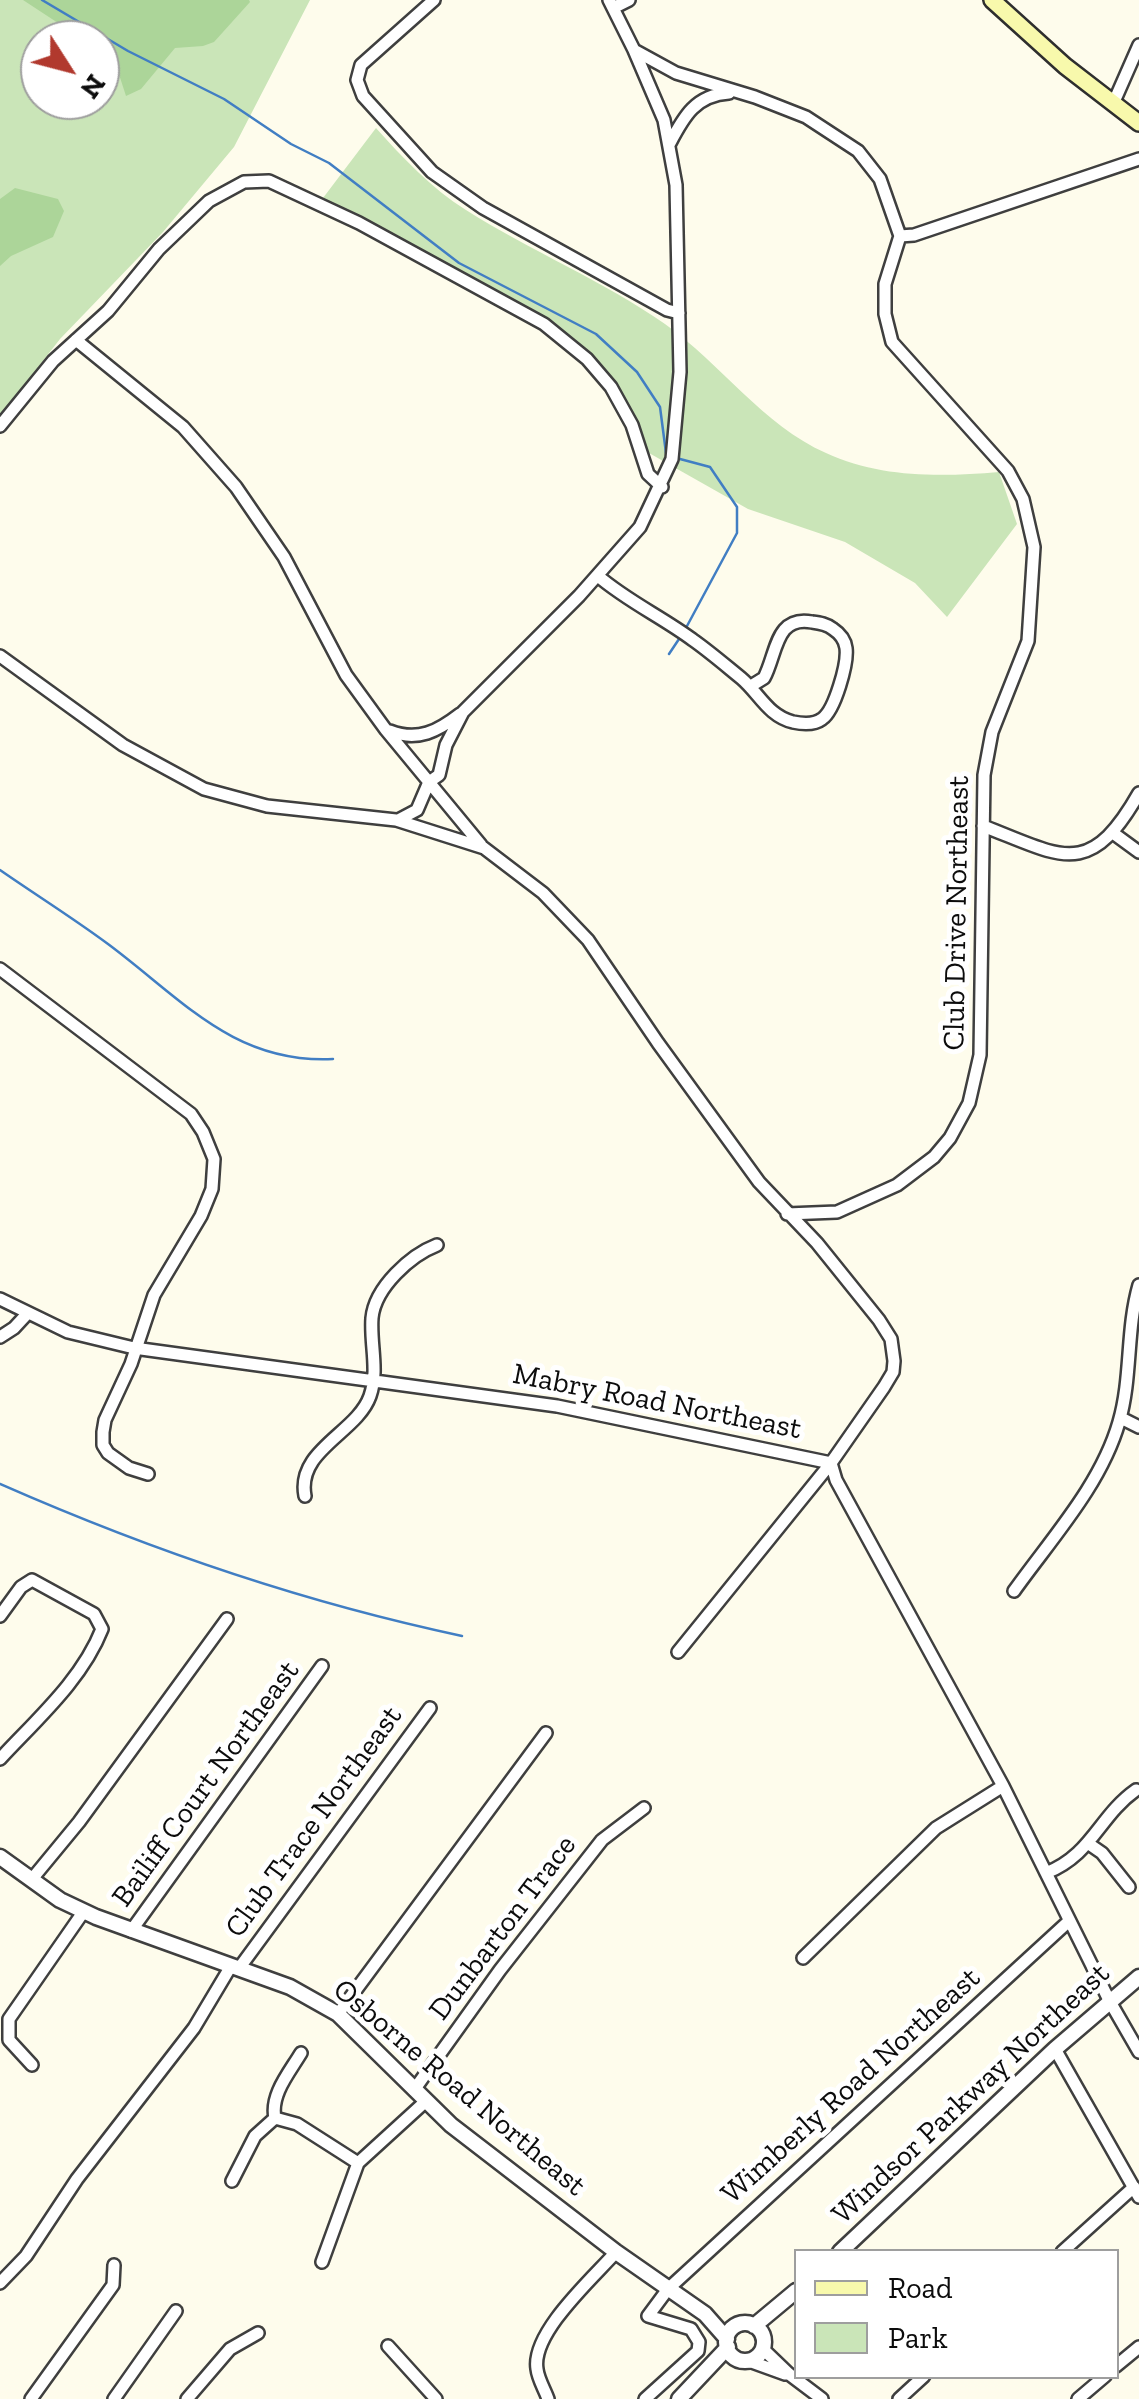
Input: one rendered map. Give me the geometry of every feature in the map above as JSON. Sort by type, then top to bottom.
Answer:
[{"type":"main road","points":[[992,0],[1139,124]]},
{"type":"street","points":[[434,0],[361,65],[356,80],[362,96],[409,150],[457,192],[667,310],[680,312]]},
{"type":"street","points":[[386,730],[421,736],[442,728],[463,712],[598,576],[640,527],[672,460],[678,421],[678,211],[670,143],[656,99],[611,4],[629,0]]},
{"type":"street","points":[[1113,104],[1139,45]]},
{"type":"street","points":[[634,50],[676,73],[806,117],[858,151],[880,179],[900,236],[1139,159]]},
{"type":"street","points":[[670,143],[684,116],[698,102],[720,94],[743,94]]},
{"type":"street","points":[[0,426],[33,384],[108,311],[159,249],[208,201],[244,182],[268,182],[359,223],[544,324],[587,359],[611,386],[632,424],[648,474],[662,487]]},
{"type":"street","name":"Club Drive Northeast","points":[[787,1214],[837,1212],[897,1186],[934,1157],[963,1116],[980,1054],[984,775],[992,732],[1028,641],[1034,547],[1022,499],[1008,471],[892,342],[884,314],[885,284],[900,236]]},
{"type":"street","points":[[76,340],[182,427],[236,487],[284,557],[331,652],[386,730],[434,778],[442,796],[484,848],[543,893],[588,940],[759,1182],[818,1243],[886,1330],[894,1350],[893,1372],[828,1467],[678,1652]]},
{"type":"street","points":[[598,576],[620,595],[692,639],[751,686],[768,708],[788,721],[820,721],[832,710],[845,660],[844,640],[822,624],[802,620],[790,623],[778,637],[764,678],[751,686]]},
{"type":"street","points":[[0,656],[123,745],[204,789],[266,806],[396,820],[484,848]]},
{"type":"street","points":[[396,820],[417,810],[463,712]]},
{"type":"street","points":[[983,826],[1068,856],[1089,851],[1113,832],[1139,794]]},
{"type":"street","points":[[1113,832],[1139,852]]},
{"type":"street","points":[[0,969],[190,1114],[214,1159],[212,1188],[154,1296],[98,1447],[119,1462],[148,1474]]},
{"type":"street","points":[[306,1496],[303,1485],[309,1466],[358,1416],[370,1395],[374,1380],[372,1315],[378,1299],[414,1256],[437,1245]]},
{"type":"street","points":[[1014,1591],[1096,1476],[1120,1418],[1139,1285]]},
{"type":"street","name":"Mabry Road Northeast","points":[[0,1298],[68,1332],[134,1348],[557,1406],[788,1452],[828,1467],[1003,1786],[1109,2000],[1139,2052]]},
{"type":"street","points":[[0,1337],[28,1314]]},
{"type":"street","points":[[1120,1418],[1139,1427]]},
{"type":"street","points":[[0,1616],[21,1587],[32,1580],[94,1614],[102,1630],[38,1722],[0,1758]]},
{"type":"street","points":[[32,1879],[80,1822],[228,1619]]},
{"type":"street","name":"Bailiff Court Northeast","points":[[131,1931],[322,1666]]},
{"type":"street","name":"Club Trace Northeast","points":[[0,2283],[26,2256],[77,2178],[194,2028],[430,1708]]},
{"type":"street","points":[[338,2014],[546,1734]]},
{"type":"street","points":[[803,1958],[936,1828],[1003,1786]]},
{"type":"street","points":[[1046,1873],[1063,1866],[1088,1844],[1113,1810],[1136,1790]]},
{"type":"street","name":"Dunbarton Trace","points":[[414,2090],[500,1970],[602,1840],[644,1808]]},
{"type":"street","points":[[1088,1844],[1102,1853],[1129,1886]]},
{"type":"street","name":"Osborne Road Northeast","points":[[0,1858],[60,1900],[131,1931],[290,1987],[338,2014],[464,2136],[616,2252],[706,2314],[735,2351],[789,2374]]},
{"type":"street","points":[[32,2066],[9,2040],[9,2019],[84,1911]]},
{"type":"street","name":"Wimberly Road Northeast","points":[[645,2399],[698,2351],[700,2342],[691,2329],[648,2316],[668,2289],[1069,1921]]},
{"type":"street","name":"Windsor Parkway Northeast","points":[[843,2249],[1109,2000],[1139,1978]]},
{"type":"street","points":[[1055,2050],[1136,2192],[1066,2249]]},
{"type":"street","points":[[275,2118],[272,2106],[301,2054]]},
{"type":"street","points":[[322,2262],[358,2164],[426,2101]]},
{"type":"street","points":[[275,2118],[297,2124],[358,2164]]},
{"type":"street","points":[[232,2181],[256,2136],[275,2118]]},
{"type":"street","points":[[548,2399],[536,2369],[542,2340],[616,2252]]},
{"type":"street","points":[[31,2399],[113,2286],[114,2265]]},
{"type":"street","points":[[735,2351],[733,2328],[748,2325],[794,2294]]},
{"type":"street","points":[[763,2344],[779,2307]]},
{"type":"street","points":[[114,2399],[176,2311]]},
{"type":"street","name":"Osborne Road Northeast","points":[[706,2314],[748,2325]]},
{"type":"street","points":[[748,2325],[763,2344]]},
{"type":"street","points":[[187,2399],[230,2349],[258,2333]]},
{"type":"street","points":[[679,2399],[735,2351],[763,2344]]},
{"type":"street","name":"Osborne Road Northeast","points":[[763,2344],[794,2378]]},
{"type":"street","points":[[388,2346],[436,2399]]},
{"type":"street","points":[[1119,2364],[1139,2347]]},
{"type":"street","name":"Osborne Road Northeast","points":[[796,2379],[822,2399]]},
{"type":"street","points":[[899,2399],[921,2379]]},
{"type":"street","points":[[1078,2399],[1101,2379]]},
{"type":"green space","points":[[0,0],[310,0],[234,147],[163,232],[60,339],[0,416]]},
{"type":"green space","points":[[23,0],[250,2],[214,42],[175,48],[141,89],[126,96],[120,78],[120,20],[54,20]]},
{"type":"green space","points":[[376,128],[418,172],[453,201],[665,324],[803,441],[847,461],[889,471],[933,475],[999,472],[1017,524],[947,617],[915,583],[845,542],[748,509],[649,453],[602,365],[547,319],[323,198]]},
{"type":"green space","points":[[15,188],[58,199],[64,211],[53,237],[11,256],[0,266],[0,199]]},
{"type":"waterway","points":[[42,0],[128,51],[224,99],[291,144],[329,163],[459,263],[596,334],[637,372],[660,407],[666,453]]},
{"type":"waterway","points":[[680,459],[710,467],[737,507],[737,533],[687,626]]},
{"type":"waterway","points":[[669,654],[679,639]]},
{"type":"waterway","points":[[0,870],[108,944],[211,1024],[266,1051],[298,1058],[333,1059]]},
{"type":"waterway","points":[[0,1484],[227,1572],[343,1607],[462,1636]]}]
